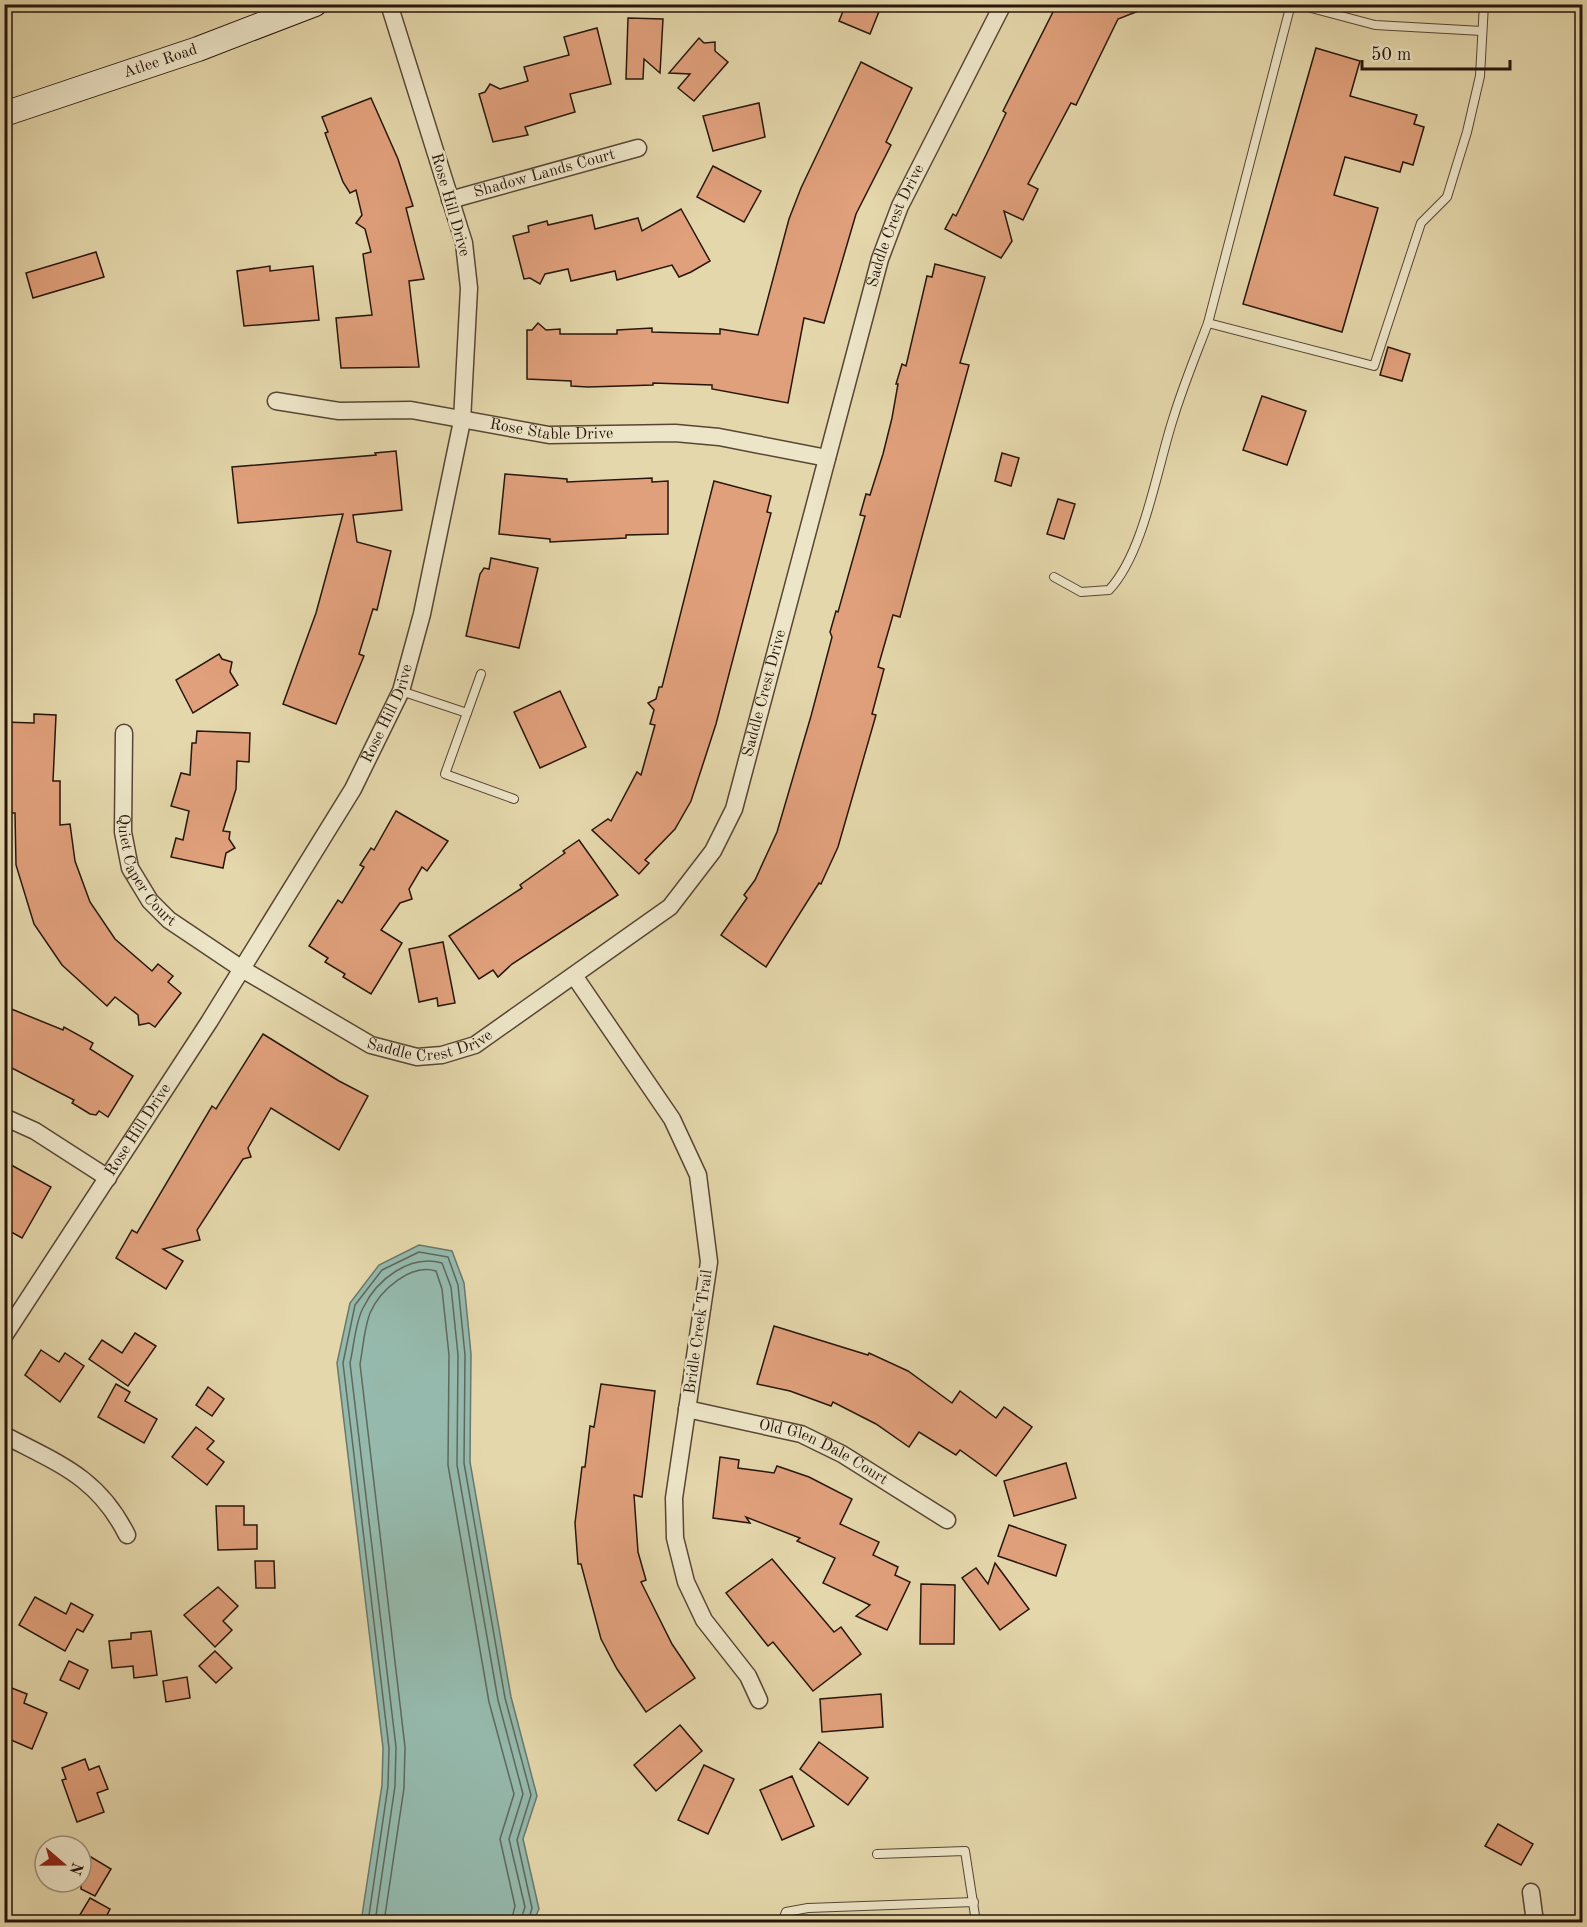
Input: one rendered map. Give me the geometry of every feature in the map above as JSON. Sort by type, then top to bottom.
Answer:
[{"type":"main road","name":"Atlee Road","points":[[4,114],[198,49],[315,4]]},
{"type":"street","name":"Rose Hill Drive","points":[[4,1336],[242,969],[353,789],[401,691],[422,614],[462,421],[469,288],[464,243],[389,4]]},
{"type":"street","name":"Saddle Crest Drive","points":[[242,969],[371,1045],[417,1057],[442,1055],[475,1044],[575,976],[670,907],[713,851],[734,809],[880,259],[900,206],[1003,4]]},
{"type":"street","name":"Shadow Lands Court","points":[[450,200],[638,148]]},
{"type":"street","name":"Rose Stable Drive","points":[[276,401],[339,411],[384,408],[411,410],[549,435],[675,433],[719,437],[827,458]]},
{"type":"street","name":"Quiet Caper Court","points":[[124,733],[123,832],[130,868],[150,901],[169,920],[242,969]]},
{"type":"street","name":"Bridle Creek Trail","points":[[575,976],[672,1119],[698,1175],[710,1262],[674,1498],[675,1538],[686,1582],[704,1620],[748,1676],[759,1700]]},
{"type":"street","points":[[4,1117],[35,1131],[108,1178]]},
{"type":"street","name":"Old Glen Dale Court","points":[[687,1409],[801,1434],[842,1454],[948,1520]]},
{"type":"street","points":[[4,1435],[79,1475],[98,1490],[116,1513],[127,1535]]},
{"type":"street","points":[[1531,1892],[1535,1923]]},
{"type":"lane","points":[[1054,577],[1082,592],[1109,590],[1124,575],[1143,524],[1173,417],[1208,323],[1291,4]]},
{"type":"lane","points":[[1296,4],[1376,25],[1482,31]]},
{"type":"lane","points":[[1208,323],[1374,366],[1421,223],[1447,197],[1480,76],[1484,4]]},
{"type":"lane","points":[[481,674],[445,774],[514,799]]},
{"type":"lane","points":[[401,691],[467,713]]},
{"type":"lane","points":[[877,1854],[965,1851],[976,1923]]},
{"type":"lane","points":[[782,1923],[786,1912],[808,1908],[974,1902]]},
{"type":"water","points":[[419,1245],[452,1251],[464,1283],[471,1354],[470,1462],[511,1697],[537,1796],[523,1839],[539,1909],[533,1922],[361,1922],[382,1785],[383,1748],[337,1363],[350,1303],[379,1265]]},
{"type":"building","points":[[846,4],[882,4],[870,34],[839,21]]},
{"type":"building","points":[[1057,4],[1151,6],[1118,19],[1076,105],[1071,103],[1028,184],[1038,189],[1023,220],[1004,211],[1012,241],[1001,258],[945,229],[953,214],[956,216],[1006,113],[1003,111]]},
{"type":"building","points":[[628,18],[663,19],[660,73],[644,59],[643,79],[626,79]]},
{"type":"building","points":[[597,28],[611,84],[570,94],[575,112],[525,127],[528,135],[493,142],[479,94],[485,92],[490,84],[500,89],[528,81],[524,67],[569,55],[564,37]]},
{"type":"building","points":[[699,38],[704,43],[715,42],[715,51],[728,62],[694,101],[678,88],[690,74],[669,73]]},
{"type":"building","points":[[1316,48],[1360,61],[1350,96],[1417,115],[1414,124],[1424,127],[1413,165],[1403,162],[1400,172],[1345,157],[1334,195],[1378,208],[1342,332],[1243,304]]},
{"type":"building","points":[[861,62],[912,88],[886,142],[891,145],[856,214],[824,323],[804,318],[788,403],[712,389],[712,385],[653,383],[653,385],[588,387],[571,386],[571,381],[527,379],[527,330],[532,330],[538,323],[546,330],[560,329],[560,334],[617,334],[617,330],[652,328],[652,332],[720,334],[720,329],[758,335],[789,219],[801,188]]},
{"type":"building","points":[[371,98],[398,159],[413,206],[406,208],[424,279],[409,281],[419,367],[341,368],[336,318],[372,315],[363,254],[371,252],[365,229],[356,223],[362,215],[356,190],[350,193],[343,182],[325,133],[328,132],[322,117]]},
{"type":"building","points":[[759,103],[765,137],[713,151],[703,116]]},
{"type":"building","points":[[713,166],[761,191],[744,222],[697,197]]},
{"type":"building","points":[[681,209],[710,261],[691,272],[679,277],[672,265],[617,280],[615,271],[571,281],[568,269],[545,274],[540,284],[530,278],[524,279],[513,236],[529,232],[528,226],[547,221],[548,225],[592,215],[595,229],[638,218],[642,231]]},
{"type":"building","points":[[96,252],[104,277],[33,298],[26,273]]},
{"type":"building","points":[[935,264],[985,277],[960,363],[969,365],[900,617],[893,615],[878,667],[884,669],[872,714],[876,715],[838,847],[821,884],[819,883],[766,967],[721,935],[747,898],[744,895],[755,880],[777,832],[832,637],[830,632],[836,611],[838,612],[865,516],[860,515],[866,494],[870,495],[883,454],[892,418],[898,384],[896,384],[902,364],[906,366],[927,276],[932,277]]},
{"type":"building","points":[[270,266],[270,271],[313,266],[319,320],[244,326],[237,271]]},
{"type":"building","points":[[1388,347],[1410,354],[1402,381],[1380,375]]},
{"type":"building","points":[[1262,396],[1306,411],[1287,465],[1243,450]]},
{"type":"building","points":[[396,451],[402,510],[353,515],[357,542],[391,551],[377,610],[373,609],[359,654],[364,656],[336,724],[283,704],[316,613],[343,514],[238,523],[232,467],[376,455],[375,453]]},
{"type":"building","points":[[1002,453],[1019,458],[1011,486],[995,481]]},
{"type":"building","points":[[505,474],[567,479],[567,482],[652,478],[652,482],[668,481],[668,534],[626,535],[626,538],[550,542],[550,539],[499,534]]},
{"type":"building","points":[[714,481],[771,496],[767,512],[771,513],[716,724],[691,801],[675,829],[645,860],[649,863],[639,874],[592,830],[608,819],[611,821],[637,772],[641,775],[655,725],[650,724],[654,710],[648,703],[656,699],[659,687],[662,687]]},
{"type":"building","points":[[1058,499],[1075,504],[1064,539],[1047,534]]},
{"type":"building","points":[[491,558],[538,568],[519,648],[466,636],[480,574],[484,568],[489,569]]},
{"type":"building","points":[[219,654],[222,659],[232,662],[230,672],[238,685],[193,713],[176,680]]},
{"type":"building","points":[[560,691],[586,747],[540,768],[514,712]]},
{"type":"building","points":[[34,714],[56,715],[53,781],[60,781],[60,825],[70,824],[75,861],[90,902],[115,939],[152,971],[158,964],[173,976],[168,982],[181,993],[155,1027],[149,1023],[139,1025],[138,1015],[115,997],[107,1006],[62,965],[34,924],[16,865],[15,813],[4,813],[4,722],[34,723]]},
{"type":"building","points":[[197,731],[250,733],[249,762],[237,761],[236,789],[223,831],[230,832],[229,839],[235,848],[226,853],[223,868],[171,857],[176,838],[183,840],[189,811],[171,806],[181,773],[190,775],[192,743],[196,743]]},
{"type":"building","points":[[396,811],[448,841],[427,871],[422,867],[409,889],[412,899],[400,903],[381,930],[402,943],[371,994],[343,977],[345,974],[325,962],[328,958],[309,946],[338,900],[342,903],[364,867],[360,865],[371,848],[374,850]]},
{"type":"building","points":[[579,840],[618,895],[512,964],[498,977],[493,970],[479,979],[449,936],[522,888],[520,885],[565,853],[563,851]]},
{"type":"building","points":[[443,942],[455,1003],[438,1006],[437,998],[419,1002],[409,949]]},
{"type":"building","points":[[4,1006],[63,1030],[64,1027],[93,1043],[90,1049],[133,1076],[108,1117],[99,1111],[96,1115],[90,1114],[72,1103],[74,1100],[4,1064]]},
{"type":"building","points":[[263,1034],[339,1081],[368,1096],[339,1150],[271,1108],[248,1148],[251,1157],[243,1159],[197,1230],[200,1240],[163,1249],[183,1261],[166,1289],[116,1258],[132,1230],[137,1233],[212,1106],[216,1109]]},
{"type":"building","points":[[4,1161],[51,1187],[22,1238],[4,1228]]},
{"type":"building","points":[[774,1326],[868,1355],[869,1353],[908,1371],[952,1403],[960,1391],[996,1418],[1004,1407],[1032,1427],[996,1476],[960,1450],[956,1455],[919,1432],[909,1447],[876,1424],[833,1402],[831,1406],[790,1391],[757,1384]]},
{"type":"building","points":[[135,1333],[156,1346],[128,1386],[89,1359],[102,1340],[122,1353]]},
{"type":"building","points":[[41,1350],[59,1362],[65,1353],[84,1366],[60,1402],[25,1375]]},
{"type":"building","points":[[116,1384],[130,1392],[125,1401],[157,1419],[144,1443],[98,1417]]},
{"type":"building","points":[[601,1384],[655,1391],[642,1497],[634,1495],[638,1552],[646,1580],[641,1582],[672,1644],[695,1678],[646,1712],[617,1669],[601,1639],[581,1564],[578,1564],[575,1523],[582,1467],[585,1467],[590,1426],[594,1427]]},
{"type":"building","points":[[208,1387],[224,1399],[212,1416],[196,1405]]},
{"type":"building","points":[[196,1427],[214,1441],[207,1449],[224,1462],[207,1485],[172,1457]]},
{"type":"building","points":[[720,1457],[739,1460],[738,1468],[774,1473],[777,1466],[809,1477],[852,1499],[840,1524],[879,1542],[873,1555],[898,1567],[895,1575],[910,1582],[887,1630],[856,1616],[870,1605],[823,1583],[835,1558],[797,1541],[800,1538],[746,1517],[750,1523],[713,1518]]},
{"type":"building","points":[[1066,1463],[1076,1498],[1014,1516],[1004,1481]]},
{"type":"building","points":[[216,1506],[244,1506],[244,1525],[257,1525],[257,1549],[218,1550]]},
{"type":"building","points":[[1009,1525],[1066,1545],[1056,1576],[998,1556]]},
{"type":"building","points":[[772,1559],[834,1632],[841,1627],[861,1654],[813,1691],[773,1642],[768,1646],[726,1593]]},
{"type":"building","points":[[255,1561],[274,1561],[275,1588],[256,1588]]},
{"type":"building","points":[[995,1563],[1029,1609],[1000,1630],[962,1578],[976,1568],[988,1584]]},
{"type":"building","points":[[921,1584],[955,1585],[954,1644],[920,1644]]},
{"type":"building","points":[[218,1587],[238,1606],[223,1621],[232,1630],[215,1647],[184,1615]]},
{"type":"building","points":[[35,1597],[66,1614],[71,1603],[93,1615],[83,1632],[77,1629],[65,1651],[19,1625]]},
{"type":"building","points":[[151,1631],[157,1675],[134,1678],[133,1666],[112,1668],[109,1641],[131,1639],[131,1633]]},
{"type":"building","points":[[215,1651],[232,1668],[216,1683],[199,1666]]},
{"type":"building","points":[[69,1661],[88,1670],[79,1689],[60,1680]]},
{"type":"building","points":[[187,1677],[190,1698],[166,1702],[163,1681]]},
{"type":"building","points":[[4,1685],[27,1694],[24,1703],[47,1713],[32,1749],[4,1737]]},
{"type":"building","points":[[881,1694],[883,1727],[822,1732],[820,1699]]},
{"type":"building","points":[[680,1725],[702,1751],[656,1791],[634,1765]]},
{"type":"building","points":[[819,1742],[868,1778],[848,1805],[800,1769]]},
{"type":"building","points":[[85,1759],[89,1770],[99,1766],[108,1789],[97,1793],[104,1812],[77,1822],[62,1780],[66,1779],[62,1768]]},
{"type":"building","points":[[704,1765],[734,1779],[708,1834],[678,1820]]},
{"type":"building","points":[[792,1776],[814,1826],[782,1840],[760,1790]]},
{"type":"building","points":[[1498,1824],[1533,1844],[1521,1865],[1485,1846]]},
{"type":"building","points":[[93,1858],[111,1869],[95,1896],[91,1894],[93,1894]]},
{"type":"building","points":[[90,1898],[110,1909],[103,1923],[87,1923],[78,1918]]}]
